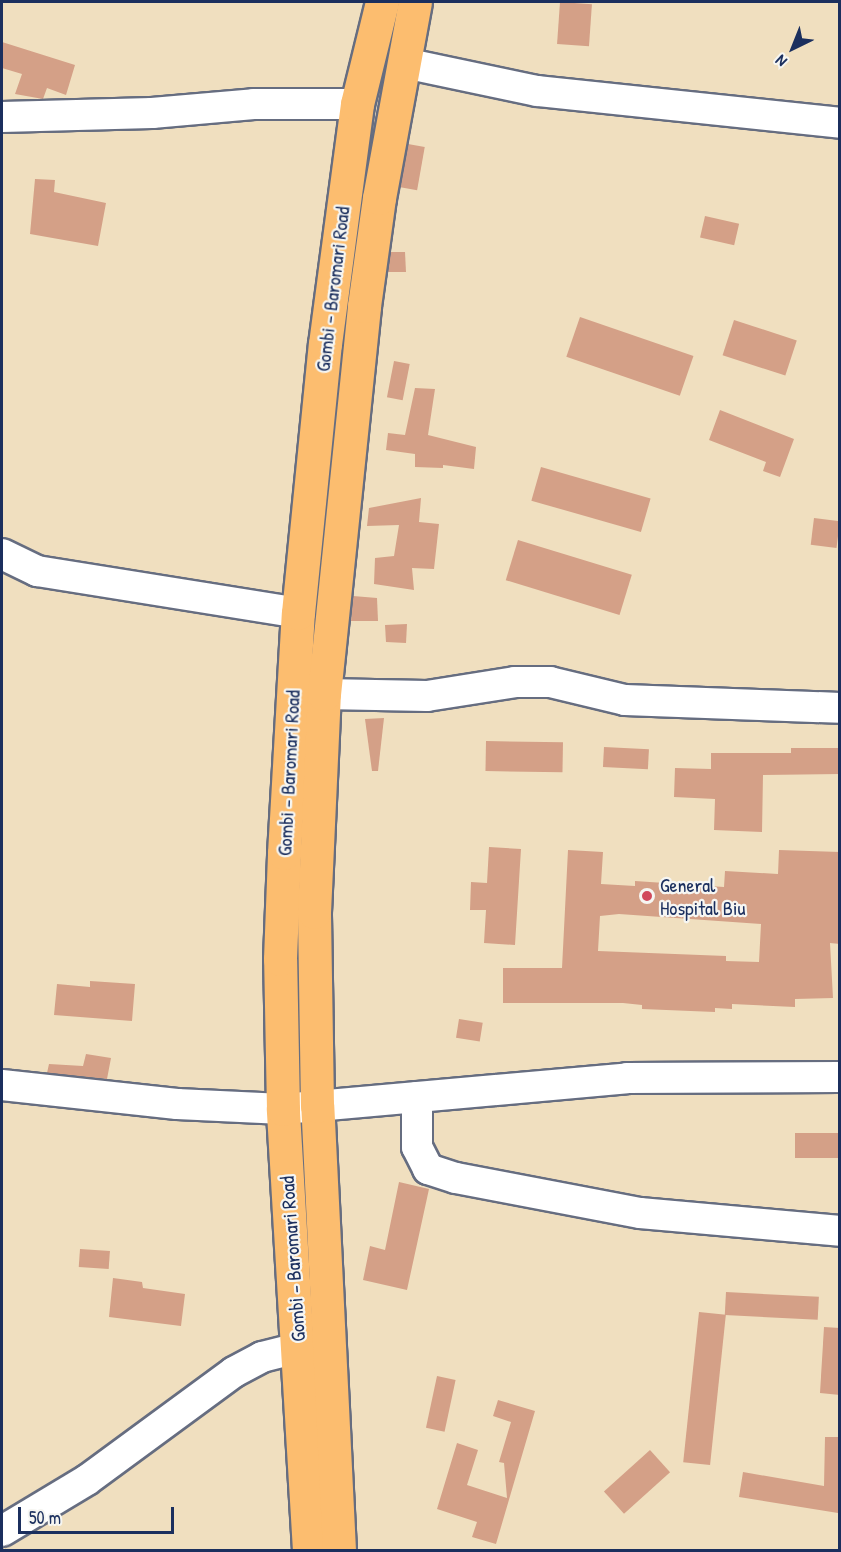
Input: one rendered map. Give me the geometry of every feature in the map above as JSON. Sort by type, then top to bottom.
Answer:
[{"type":"main road","name":"Gombi - Baromari Road","points":[[309,1551],[283,1109],[281,947],[298,613],[325,344],[357,104],[382,2]]},
{"type":"main road","name":"Gombi - Baromari Road","points":[[339,1551],[316,1106],[314,912],[324,694],[364,306],[379,198],[415,2]]},
{"type":"street","points":[[404,63],[537,91],[840,123]]},
{"type":"street","points":[[2,117],[153,113],[254,104],[357,104]]},
{"type":"street","points":[[2,554],[37,572],[298,613]]},
{"type":"street","points":[[324,694],[427,696],[515,682],[550,682],[625,700],[840,708]]},
{"type":"street","points":[[2,1085],[177,1104],[283,1109],[627,1078],[840,1077]]},
{"type":"street","points":[[417,1097],[417,1147],[428,1169],[456,1178],[640,1213],[840,1231]]},
{"type":"street","points":[[2,1531],[87,1480],[234,1372],[262,1357],[298,1348]]},
{"type":"building","points":[[560,2],[592,4],[589,46],[557,44]]},
{"type":"building","points":[[2,42],[75,65],[66,95],[47,88],[43,99],[15,94],[22,74],[2,68]]},
{"type":"building","points":[[408,144],[425,147],[417,190],[400,187]]},
{"type":"building","points":[[35,179],[55,180],[54,192],[106,203],[98,246],[30,234]]},
{"type":"building","points":[[705,216],[739,224],[734,245],[700,237]]},
{"type":"building","points":[[390,252],[405,252],[406,272],[388,272]]},
{"type":"building","points":[[580,317],[693,356],[680,396],[566,357]]},
{"type":"building","points":[[734,320],[797,340],[785,376],[723,355]]},
{"type":"building","points":[[394,361],[410,364],[403,400],[387,397]]},
{"type":"building","points":[[415,388],[435,389],[428,435],[476,447],[474,469],[443,465],[443,468],[415,467],[415,454],[386,450],[388,433],[405,435]]},
{"type":"building","points":[[720,410],[794,439],[780,477],[763,471],[766,462],[709,440]]},
{"type":"building","points":[[541,467],[651,498],[641,532],[531,501]]},
{"type":"building","points":[[421,498],[419,522],[439,524],[434,569],[412,568],[414,590],[374,584],[375,558],[394,556],[399,525],[367,526],[369,508]]},
{"type":"building","points":[[814,518],[840,521],[837,548],[811,545]]},
{"type":"building","points":[[518,540],[632,575],[620,615],[506,580]]},
{"type":"building","points":[[353,596],[377,598],[378,621],[351,621]]},
{"type":"building","points":[[407,624],[406,643],[386,642],[385,625]]},
{"type":"building","points":[[384,718],[378,771],[372,771],[365,719]]},
{"type":"building","points":[[486,741],[563,742],[562,772],[485,771]]},
{"type":"building","points":[[604,747],[649,749],[648,769],[603,767]]},
{"type":"building","points":[[791,748],[840,748],[840,774],[763,775],[762,832],[714,830],[715,799],[674,797],[675,768],[711,769],[711,753],[791,753]]},
{"type":"building","points":[[489,847],[521,849],[515,945],[484,943],[486,910],[470,910],[471,882],[487,883]]},
{"type":"building","points":[[568,850],[603,852],[601,884],[635,886],[635,881],[724,887],[725,871],[778,874],[779,850],[840,852],[840,944],[830,943],[833,998],[795,999],[795,1007],[732,1004],[732,1009],[715,1008],[715,1012],[642,1009],[642,1005],[623,1003],[503,1003],[503,968],[562,968]],"holes":[[[619,914],[761,924],[759,962],[726,961],[726,956],[598,951],[600,916]]]},
{"type":"building","points":[[90,981],[135,984],[132,1021],[54,1015],[57,984],[90,987]]},
{"type":"building","points":[[459,1019],[483,1023],[480,1042],[456,1038]]},
{"type":"building","points":[[86,1054],[111,1058],[107,1079],[47,1073],[49,1064],[83,1066]]},
{"type":"building","points":[[795,1133],[840,1133],[840,1158],[795,1158]]},
{"type":"building","points":[[399,1182],[429,1189],[407,1290],[363,1280],[370,1246],[385,1250]]},
{"type":"building","points":[[80,1249],[110,1251],[109,1269],[79,1267]]},
{"type":"building","points":[[113,1278],[142,1282],[143,1288],[185,1294],[181,1326],[109,1317]]},
{"type":"building","points":[[726,1292],[819,1297],[818,1320],[725,1315]]},
{"type":"building","points":[[699,1312],[726,1315],[710,1465],[683,1462]]},
{"type":"building","points":[[824,1327],[840,1328],[840,1395],[820,1393]]},
{"type":"building","points":[[437,1376],[456,1380],[445,1432],[426,1428]]},
{"type":"building","points":[[498,1400],[535,1411],[496,1544],[472,1537],[477,1522],[437,1509],[457,1443],[478,1450],[467,1485],[507,1498],[504,1463],[499,1462],[511,1422],[493,1416]]},
{"type":"building","points":[[825,1437],[840,1437],[838,1513],[739,1497],[743,1472],[824,1486]]},
{"type":"building","points":[[650,1450],[670,1472],[624,1514],[604,1491]]},
{"type":"place","name":"General Hospital Biu","points":[[647,896]]}]
